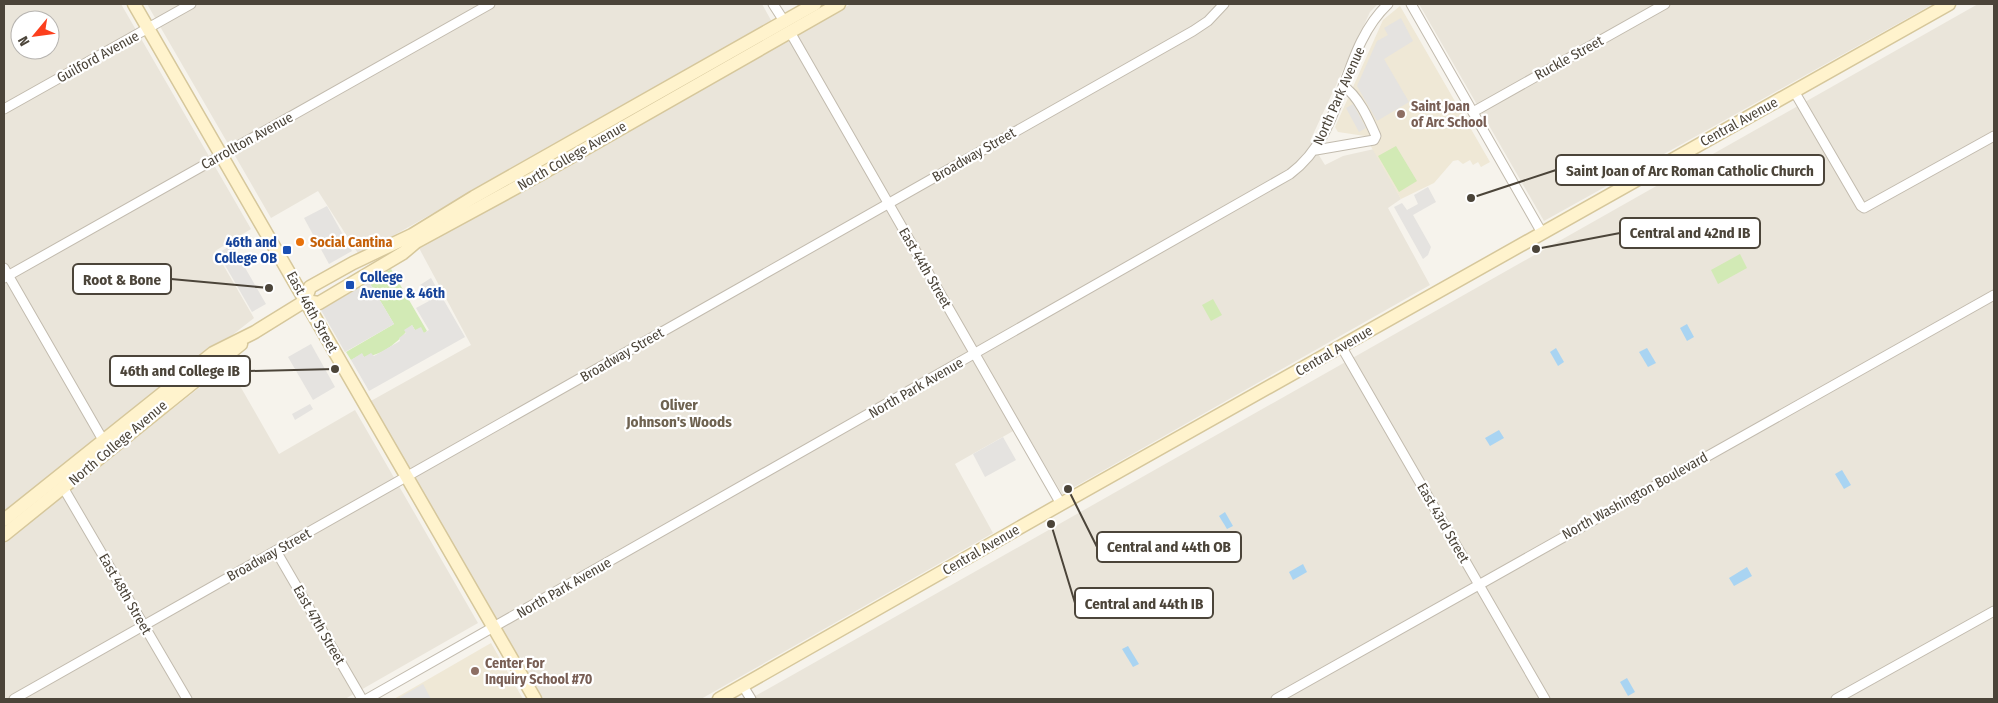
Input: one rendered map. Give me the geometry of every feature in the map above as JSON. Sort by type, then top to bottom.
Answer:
[{"type":"main road","name":"East 46th Street","points":[[134,4],[535,699]]},
{"type":"main road","name":"North College Avenue","points":[[305,301],[319,303],[404,253],[416,242],[787,27],[815,4]]},
{"type":"main road","name":"North College Avenue","points":[[4,520],[213,353],[255,332],[305,301],[310,287],[353,263],[412,235],[446,213],[787,27],[839,4]]},
{"type":"main road","name":"Central Avenue","points":[[719,699],[1061,504],[1949,4]]},
{"type":"main road","name":"North College Avenue","points":[[4,535],[64,488],[172,397],[220,362],[255,332]]},
{"type":"street","name":"Guilford Avenue","points":[[4,109],[191,4]]},
{"type":"street","name":"Carrollton Avenue","points":[[5,274],[221,156],[490,4]]},
{"type":"street","name":"East 44th Street","points":[[774,4],[1061,504]]},
{"type":"street","name":"Broadway Street","points":[[14,699],[407,478],[1196,29],[1224,4]]},
{"type":"street","name":"North Park Avenue","points":[[367,699],[1272,186],[1301,166],[1316,150],[1327,131],[1343,86],[1370,25],[1388,4]]},
{"type":"street","points":[[1411,4],[1542,233]]},
{"type":"street","name":"Ruckle Street","points":[[1473,112],[1665,4]]},
{"type":"street","points":[[1316,150],[1374,140],[1376,136],[1351,92],[1343,86]]},
{"type":"street","points":[[1794,91],[1861,206],[1864,208],[1994,136]]},
{"type":"street","points":[[5,274],[103,440]]},
{"type":"street","name":"North Washington Boulevard","points":[[1276,699],[1994,295]]},
{"type":"street","name":"East 43rd Street","points":[[1341,346],[1545,699]]},
{"type":"street","name":"East 48th Street","points":[[64,488],[186,699]]},
{"type":"street","name":"East 47th Street","points":[[276,551],[362,699]]},
{"type":"street","points":[[1836,699],[1994,610]]},
{"type":"street","points":[[743,686],[751,699]]},
{"type":"shaded area","points":[[4,4],[121,4],[251,229],[215,251],[254,318],[4,514]]},
{"type":"shaded area","points":[[147,4],[762,4],[772,22],[359,255],[318,191],[271,218]]},
{"type":"shaded area","points":[[851,4],[1378,4],[1370,12],[1310,141],[1325,165],[1343,156],[1374,149],[1401,199],[1388,208],[1430,285],[1062,494],[1022,426],[955,464],[993,533],[701,699],[542,699],[369,402],[471,345],[419,248]]},
{"type":"shaded area","points":[[1419,4],[1933,4],[1544,221]]},
{"type":"shaded area","points":[[1978,4],[1994,4],[1994,699],[750,699]]},
{"type":"shaded area","name":"Saint Joan of Arc School","points":[[1400,6],[1490,162],[1481,167],[1478,162],[1473,165],[1470,160],[1463,164],[1458,160],[1453,161],[1434,183],[1401,199],[1365,136],[1338,132],[1335,127],[1383,20]]},
{"type":"shaded area","points":[[1401,18],[1413,41],[1384,59],[1409,102],[1377,121],[1357,86],[1377,41],[1388,35],[1384,28]]},
{"type":"shaded area","points":[[1353,104],[1366,128],[1359,132],[1346,108]]},
{"type":"shaded area","points":[[1428,187],[1436,202],[1413,215],[1431,247],[1428,255],[1423,259],[1394,207],[1402,203],[1407,210],[1418,204],[1414,195]]},
{"type":"shaded area","points":[[327,206],[352,251],[329,264],[304,218]]},
{"type":"shaded area","points":[[232,245],[266,304],[252,312],[218,253]]},
{"type":"shaded area","points":[[431,278],[465,337],[369,391],[351,360],[362,353],[364,357],[371,353],[374,356],[400,341],[399,338],[406,333],[404,330],[412,325],[415,330],[421,327],[424,333],[429,330],[416,308],[429,301],[420,285]]},
{"type":"shaded area","points":[[369,282],[394,324],[345,352],[321,310]]},
{"type":"shaded area","points":[[311,344],[335,387],[313,400],[288,357]]},
{"type":"shaded area","points":[[228,365],[279,454],[355,410],[478,623],[345,699],[4,699],[4,542]]},
{"type":"shaded area","points":[[310,404],[313,409],[295,420],[292,414]]},
{"type":"shaded area","points":[[1003,437],[1016,460],[985,477],[973,454]]},
{"type":"shaded area","name":"Center For Inquiry School #70","points":[[491,643],[523,699],[394,699]]},
{"type":"shaded area","points":[[423,684],[431,699],[397,699]]},
{"type":"green space","points":[[1396,146],[1417,181],[1399,192],[1378,156]]},
{"type":"green space","points":[[1740,254],[1747,268],[1718,284],[1711,270]]},
{"type":"green space","points":[[391,269],[427,331],[424,333],[415,330],[412,325],[397,341],[385,350],[372,356],[364,357],[362,354],[351,360],[346,352],[394,324],[369,282]]},
{"type":"green space","points":[[1213,299],[1222,315],[1211,321],[1202,305]]},
{"type":"water","points":[[1687,324],[1694,337],[1687,341],[1680,328]]},
{"type":"water","points":[[1556,348],[1564,362],[1558,366],[1550,352]]},
{"type":"water","points":[[1647,348],[1656,363],[1648,367],[1639,352]]},
{"type":"water","points":[[1499,430],[1504,438],[1490,446],[1485,438]]},
{"type":"water","points":[[1842,470],[1851,485],[1844,489],[1835,474]]},
{"type":"water","points":[[1225,512],[1233,526],[1227,529],[1219,516]]},
{"type":"water","points":[[1303,564],[1307,572],[1293,580],[1289,572]]},
{"type":"water","points":[[1747,567],[1752,576],[1734,586],[1729,578]]},
{"type":"water","points":[[1128,646],[1139,664],[1133,667],[1122,649]]},
{"type":"water","points":[[1627,678],[1635,692],[1628,696],[1620,682]]},
{"type":"place","name":"Saint Joan of Arc School","points":[[1401,114]]},
{"type":"place","name":"Saint Joan of Arc Roman Catholic Church","points":[[1471,198]]},
{"type":"place","name":"Social Cantina","points":[[300,242]]},
{"type":"place","name":"Central and 42nd IB","points":[[1536,249]]},
{"type":"place","name":"46th and College OB","points":[[287,250]]},
{"type":"place","name":"College Avenue & 46th","points":[[350,285]]},
{"type":"place","name":"Root & Bone","points":[[269,288]]},
{"type":"place","name":"46th and College IB","points":[[335,369]]},
{"type":"place","name":"Central and 44th OB","points":[[1068,489]]},
{"type":"place","name":"Central and 44th IB","points":[[1051,524]]},
{"type":"place","name":"Center For Inquiry School #70","points":[[475,671]]},
{"type":"district","name":"Oliver Johnson's Woods","points":[[679,414]]}]
